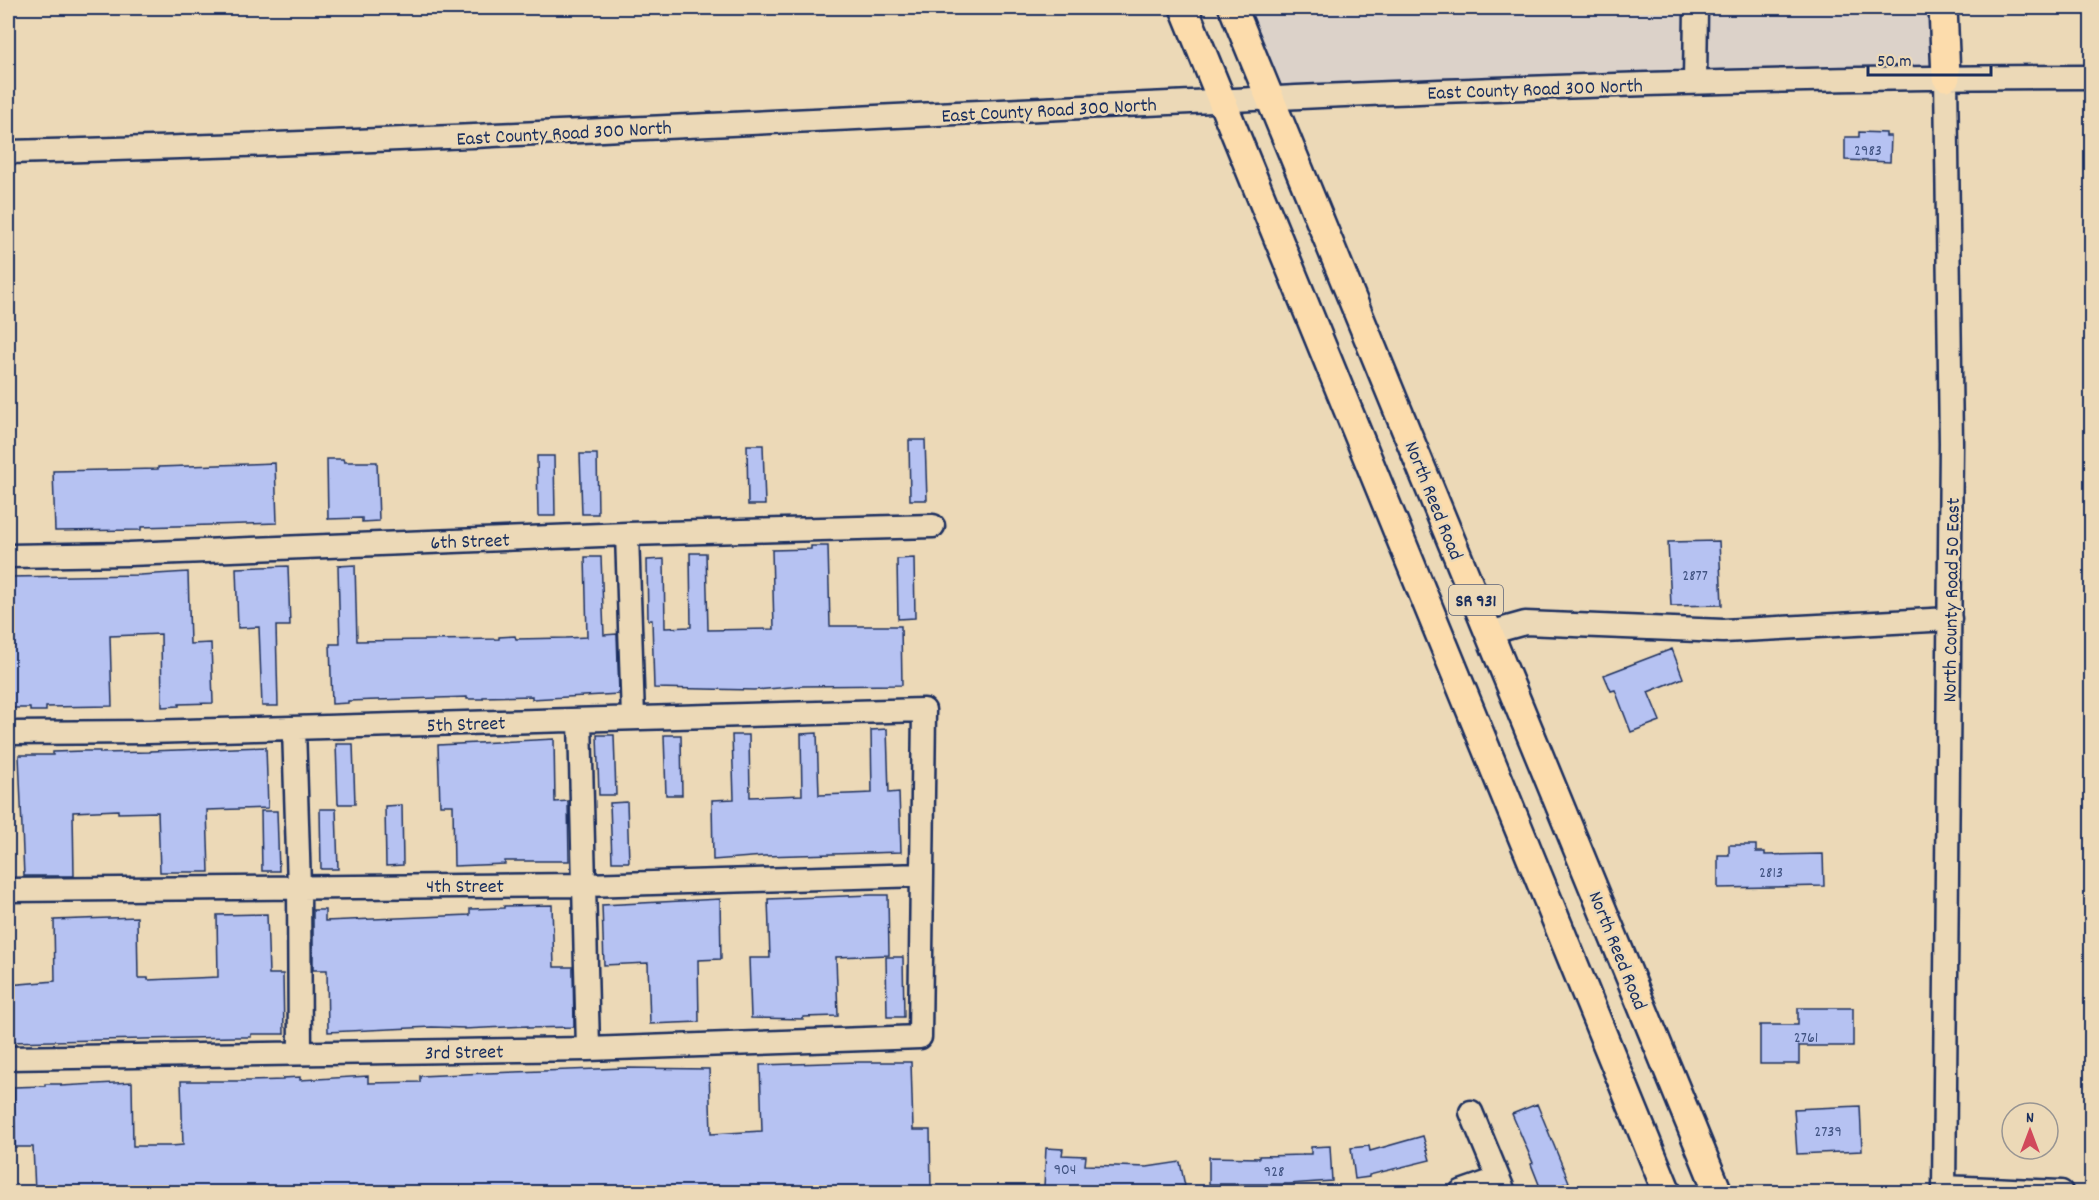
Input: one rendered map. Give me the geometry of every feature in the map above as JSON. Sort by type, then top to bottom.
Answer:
[{"type":"main road","name":"SR 931","points":[[1184,8],[1667,1192]]},
{"type":"main road","name":"North Reed Road","points":[[1233,8],[1718,1192]]},
{"type":"main road","name":"North County Road 50 East","points":[[1943,8],[1946,77]]},
{"type":"street","points":[[1695,82],[1696,8]]},
{"type":"street","name":"East County Road 300 North","points":[[8,152],[515,135],[1222,100],[1695,82],[1946,77],[2091,77]]},
{"type":"street","name":"North County Road 50 East","points":[[1944,1190],[1952,443],[1946,77]]},
{"type":"street","name":"6th Street","points":[[8,556],[129,554],[627,534],[933,526]]},
{"type":"street","points":[[627,534],[633,718]]},
{"type":"street","points":[[1489,633],[1525,623],[1723,631],[1950,619]]},
{"type":"street","name":"5th Street","points":[[8,733],[147,732],[924,710],[922,875]]},
{"type":"street","points":[[580,720],[588,1049]]},
{"type":"street","points":[[294,728],[299,886],[300,1053]]},
{"type":"street","name":"4th Street","points":[[8,890],[585,885],[922,875]]},
{"type":"street","name":"3rd Street","points":[[8,1058],[588,1049],[920,1037],[922,875]]},
{"type":"street","points":[[1461,1192],[1501,1186],[1471,1112]]},
{"type":"street","points":[[1944,1190],[2061,1192]]},
{"type":"shaded area","points":[[1233,8],[1946,8],[1946,77],[1270,98]]},
{"type":"building","points":[[1859,132],[1886,133],[1886,136],[1891,136],[1890,162],[1845,160],[1845,137],[1859,137]]},
{"type":"building","points":[[909,440],[925,440],[927,500],[910,500]]},
{"type":"building","points":[[747,445],[763,445],[765,505],[748,505]]},
{"type":"building","points":[[580,454],[597,454],[598,514],[582,514]]},
{"type":"building","points":[[537,456],[554,456],[555,516],[538,516]]},
{"type":"building","points":[[327,459],[343,459],[344,462],[377,462],[379,521],[362,522],[362,518],[328,519]]},
{"type":"building","points":[[275,463],[277,523],[141,527],[141,530],[55,531],[53,471]]},
{"type":"building","points":[[1719,541],[1722,605],[1671,606],[1668,542]]},
{"type":"building","points":[[811,546],[828,546],[830,626],[901,626],[902,685],[803,686],[754,690],[654,688],[652,620],[648,620],[647,560],[664,559],[665,628],[691,627],[690,553],[706,553],[708,630],[774,629],[772,550],[811,549]]},
{"type":"building","points":[[585,557],[601,557],[604,635],[617,634],[619,694],[532,699],[532,696],[348,701],[348,703],[332,704],[330,644],[340,644],[338,566],[355,565],[357,641],[499,639],[499,637],[515,636],[516,639],[566,638],[587,637]]},
{"type":"building","points":[[914,558],[915,618],[898,619],[897,559]]},
{"type":"building","points":[[288,566],[290,626],[276,626],[278,706],[262,706],[259,627],[238,628],[236,568]]},
{"type":"building","points":[[188,572],[190,644],[211,643],[213,703],[162,707],[161,634],[110,636],[112,706],[46,707],[46,711],[8,708],[8,577]]},
{"type":"building","points":[[1672,649],[1683,678],[1648,692],[1660,721],[1631,732],[1615,690],[1611,691],[1604,675]]},
{"type":"building","points":[[887,729],[889,793],[899,792],[901,852],[764,856],[713,860],[712,800],[734,799],[732,735],[749,735],[750,797],[802,795],[801,734],[817,733],[819,795],[848,794],[872,793],[871,730]]},
{"type":"building","points":[[597,735],[614,735],[616,795],[599,795]]},
{"type":"building","points":[[664,735],[681,735],[682,795],[666,795]]},
{"type":"building","points":[[554,739],[555,802],[568,801],[569,861],[505,861],[505,864],[454,866],[453,805],[440,805],[438,745]]},
{"type":"building","points":[[336,744],[353,744],[355,804],[338,804]]},
{"type":"building","points":[[266,747],[268,808],[207,810],[209,872],[160,872],[158,812],[118,813],[118,810],[73,812],[74,876],[24,876],[19,755],[53,755],[53,752],[150,752]]},
{"type":"building","points":[[627,802],[629,862],[612,862],[610,803]]},
{"type":"building","points":[[402,805],[403,865],[386,866],[385,806]]},
{"type":"building","points":[[320,809],[336,809],[338,869],[321,869]]},
{"type":"building","points":[[261,811],[277,811],[279,871],[262,871]]},
{"type":"building","points":[[1729,845],[1756,845],[1756,852],[1765,852],[1765,855],[1823,854],[1824,886],[1718,888],[1718,855],[1729,855]]},
{"type":"building","points":[[888,895],[889,955],[836,957],[838,1016],[803,1017],[803,1019],[751,1018],[749,958],[770,958],[768,899]]},
{"type":"building","points":[[720,899],[721,959],[698,960],[699,1022],[650,1024],[648,963],[604,965],[602,905]]},
{"type":"building","points":[[552,905],[554,967],[573,967],[574,1027],[528,1028],[528,1026],[464,1029],[432,1027],[328,1032],[327,970],[313,970],[313,910],[325,910],[325,921],[470,915],[470,909]]},
{"type":"building","points":[[267,914],[269,974],[283,974],[284,1034],[251,1034],[251,1037],[8,1042],[8,985],[55,981],[54,920],[137,917],[138,978],[148,978],[148,980],[218,977],[217,915]]},
{"type":"building","points":[[886,957],[903,957],[904,1017],[887,1017]]},
{"type":"building","points":[[1798,1008],[1853,1008],[1853,1046],[1799,1046],[1799,1064],[1760,1064],[1760,1025],[1798,1025]]},
{"type":"building","points":[[911,1062],[913,1130],[930,1130],[931,1190],[846,1192],[35,1192],[33,1147],[15,1147],[14,1087],[132,1082],[133,1146],[171,1146],[183,1145],[181,1081],[283,1080],[283,1078],[300,1077],[300,1080],[368,1076],[368,1083],[420,1082],[420,1076],[624,1068],[709,1069],[711,1134],[762,1131],[760,1065]]},
{"type":"building","points":[[1537,1104],[1569,1182],[1544,1192],[1542,1192],[1531,1164],[1533,1163],[1512,1114]]},
{"type":"building","points":[[1860,1106],[1862,1151],[1797,1154],[1794,1109]]},
{"type":"building","points":[[1423,1136],[1430,1160],[1355,1179],[1351,1148],[1369,1146],[1370,1151]]},
{"type":"building","points":[[1330,1146],[1332,1181],[1289,1184],[1209,1184],[1209,1157],[1259,1158],[1259,1156],[1303,1155],[1311,1154],[1311,1147]]},
{"type":"building","points":[[1046,1148],[1063,1149],[1062,1155],[1086,1156],[1085,1165],[1147,1167],[1180,1162],[1185,1186],[1153,1191],[1152,1189],[1044,1187]]}]
